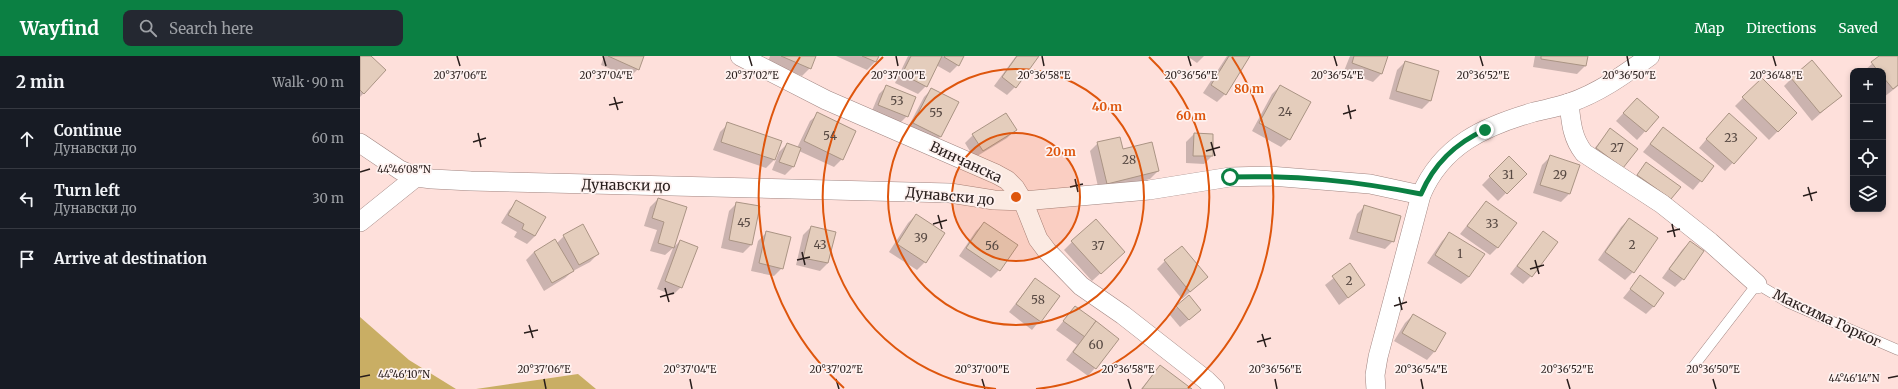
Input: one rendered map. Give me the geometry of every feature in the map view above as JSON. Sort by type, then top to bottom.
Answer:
[{"type":"street","name":"Винчанска","points":[[740,56],[826,100],[1007,180],[1015,188],[1023,201],[1038,239],[1047,251],[1081,286],[1123,315],[1206,380],[1215,389]]},
{"type":"street","points":[[1376,389],[1375,375],[1378,357],[1421,194],[1428,178],[1436,166],[1476,134],[1518,118],[1569,103],[1605,86],[1650,56]]},
{"type":"street","name":"Максима Горког","points":[[1569,103],[1573,133],[1579,146],[1584,152],[1662,204],[1710,242],[1757,284]]},
{"type":"street","name":"Дунавски до","points":[[360,143],[400,170],[416,177],[471,181],[950,193],[994,200],[1023,201],[1148,190],[1230,177],[1269,176],[1370,184],[1421,194]]},
{"type":"street","points":[[360,222],[416,177]]},
{"type":"lane","name":"Максима Горког","points":[[1693,367],[1757,284],[1789,303],[1898,350]]},
{"type":"shaded area","points":[[360,317],[409,360],[456,389],[360,389]]},
{"type":"shaded area","points":[[578,374],[596,389],[476,389]]},
{"type":"building","points":[[360,56],[371,56],[386,70],[364,94],[360,90]]},
{"type":"building","points":[[608,56],[644,56],[639,70]]},
{"type":"building","points":[[781,56],[816,56],[811,69]]},
{"type":"building","points":[[862,56],[879,56],[876,62]]},
{"type":"building","points":[[911,56],[942,56],[927,87],[902,74]]},
{"type":"building","points":[[964,56],[959,66],[944,57]]},
{"type":"building","points":[[1017,56],[1039,56],[1016,88],[1002,77]]},
{"type":"building","points":[[1229,56],[1250,56],[1226,95],[1211,85]]},
{"type":"building","points":[[1354,56],[1388,56],[1382,74],[1352,63]]},
{"type":"building","points":[[1541,56],[1588,56],[1586,66],[1541,59]]},
{"type":"building","points":[[1879,56],[1898,56],[1898,85],[1893,89],[1886,81],[1886,68],[1876,68],[1871,62]]},
{"type":"building","points":[[1812,60],[1842,96],[1820,113],[1791,78]]},
{"type":"building","points":[[1405,61],[1439,71],[1431,101],[1396,91]]},
{"type":"building","points":[[1762,78],[1797,113],[1778,132],[1742,97]]},
{"type":"building","points":[[886,85],[916,97],[908,117],[878,105]]},
{"type":"building","points":[[1280,85],[1311,102],[1290,140],[1259,123]]},
{"type":"building","points":[[931,88],[959,102],[941,137],[913,123]]},
{"type":"building","points":[[1637,98],[1659,117],[1646,132],[1623,113]]},
{"type":"building","points":[[817,112],[856,131],[843,160],[804,141]]},
{"type":"building","points":[[1006,113],[1017,130],[983,151],[972,134]]},
{"type":"building","points":[[1729,113],[1757,138],[1734,164],[1706,139]]},
{"type":"building","points":[[727,122],[782,141],[775,160],[721,142]]},
{"type":"building","points":[[1663,127],[1714,166],[1702,182],[1650,144]]},
{"type":"building","points":[[1610,128],[1638,149],[1623,168],[1596,148]]},
{"type":"building","points":[[1194,133],[1213,134],[1213,156],[1193,156]]},
{"type":"building","points":[[1120,137],[1123,149],[1152,142],[1159,171],[1107,184],[1097,142]]},
{"type":"building","points":[[787,143],[801,148],[794,167],[779,162]]},
{"type":"building","points":[[1550,155],[1580,165],[1570,194],[1540,185]]},
{"type":"building","points":[[1509,156],[1527,174],[1507,194],[1489,176]]},
{"type":"building","points":[[1646,162],[1681,187],[1671,199],[1637,175]]},
{"type":"building","points":[[658,198],[687,207],[674,248],[658,243],[664,222],[652,218]]},
{"type":"building","points":[[516,200],[546,217],[535,236],[522,229],[524,224],[508,215]]},
{"type":"building","points":[[1486,201],[1517,223],[1498,248],[1467,226]]},
{"type":"building","points":[[736,202],[760,206],[752,245],[729,240]]},
{"type":"building","points":[[1364,205],[1401,216],[1394,242],[1357,232]]},
{"type":"building","points":[[916,214],[945,233],[926,263],[897,244]]},
{"type":"building","points":[[1629,218],[1658,238],[1634,273],[1605,252]]},
{"type":"building","points":[[1096,219],[1125,252],[1101,274],[1071,241]]},
{"type":"building","points":[[984,222],[1018,245],[1000,271],[966,248]]},
{"type":"building","points":[[583,224],[599,254],[579,265],[563,235]]},
{"type":"building","points":[[811,226],[836,232],[828,263],[803,258]]},
{"type":"building","points":[[766,231],[791,237],[783,269],[759,263]]},
{"type":"building","points":[[1543,231],[1558,242],[1532,277],[1517,266]]},
{"type":"building","points":[[1449,232],[1485,254],[1469,277],[1435,255]]},
{"type":"building","points":[[555,239],[574,271],[552,283],[534,252]]},
{"type":"building","points":[[680,240],[698,247],[682,288],[665,281]]},
{"type":"building","points":[[1690,241],[1704,251],[1684,280],[1669,269]]},
{"type":"building","points":[[1182,246],[1208,277],[1190,292],[1164,260]]},
{"type":"building","points":[[1350,263],[1365,285],[1348,298],[1332,276]]},
{"type":"building","points":[[1640,275],[1664,293],[1654,307],[1630,289]]},
{"type":"building","points":[[1035,278],[1060,296],[1041,322],[1016,304]]},
{"type":"building","points":[[1189,295],[1201,310],[1189,320],[1176,306]]},
{"type":"building","points":[[1075,306],[1096,321],[1085,337],[1063,321]]},
{"type":"building","points":[[1413,314],[1446,333],[1435,352],[1402,333]]},
{"type":"building","points":[[1096,321],[1119,339],[1096,369],[1073,352]]},
{"type":"building","points":[[1160,365],[1192,389],[1142,389]]},
{"type":"route","points":[[1230,177],[1269,176],[1319,179],[1370,184],[1421,194],[1428,178],[1436,166],[1468,139],[1485,130]]}]
